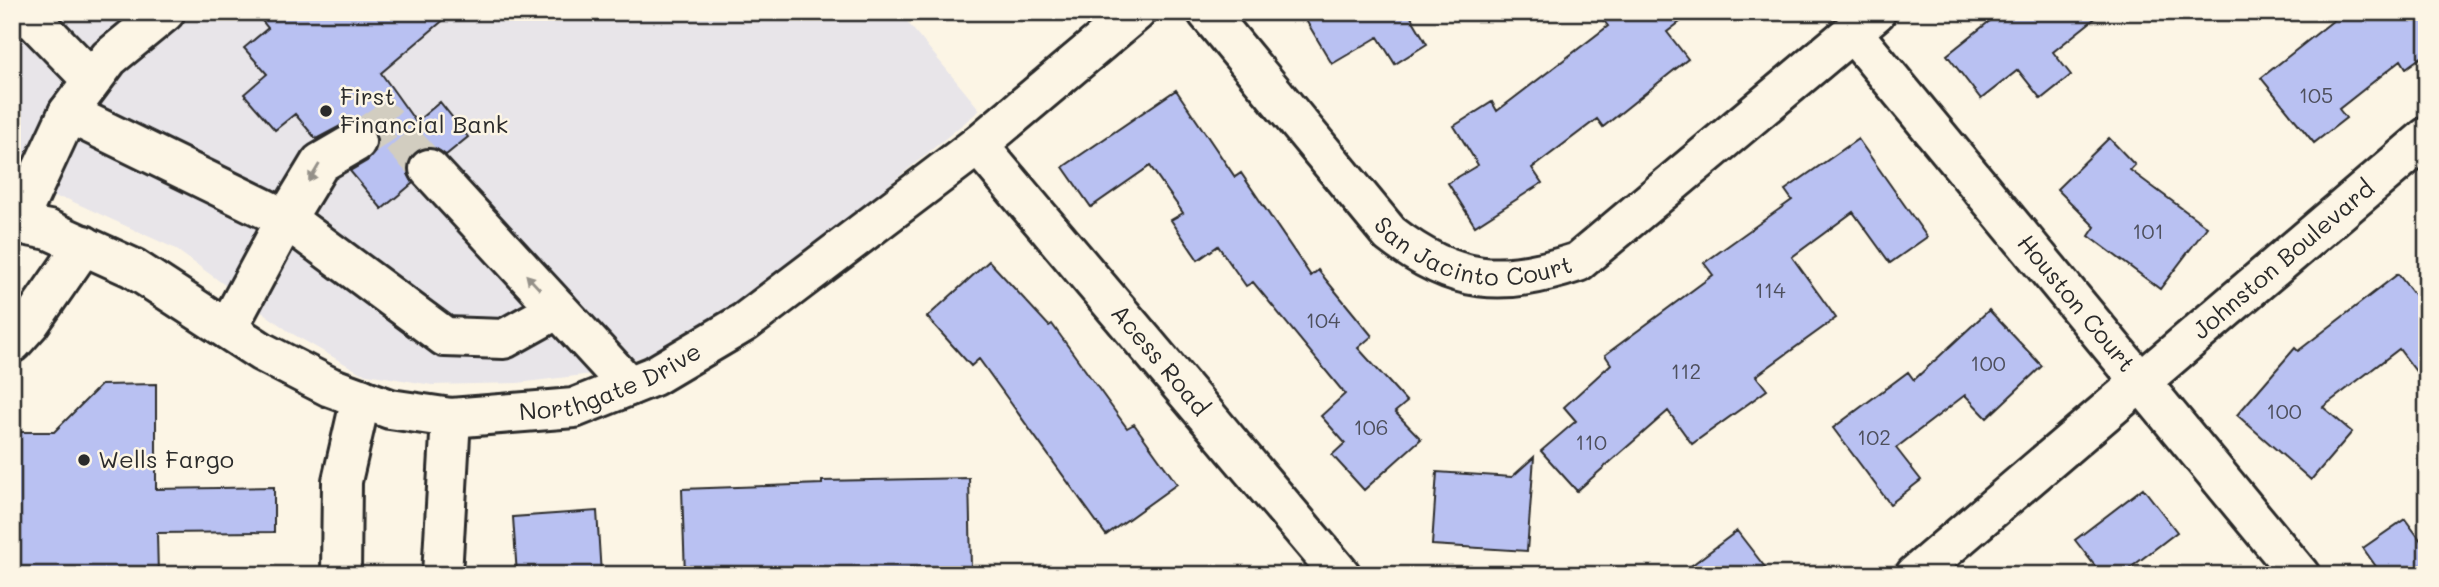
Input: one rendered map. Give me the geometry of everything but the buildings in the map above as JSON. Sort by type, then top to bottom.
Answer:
[{"type":"street","points":[[15,223],[68,113],[109,58],[165,12]]},
{"type":"street","name":"Northgate Drive","points":[[15,223],[49,230],[133,268],[262,352],[330,387],[390,410],[451,418],[574,408],[653,376],[744,321],[978,145],[1136,12]]},
{"type":"street","name":"San Jacinto Court","points":[[1207,12],[1390,233],[1415,253],[1464,274],[1489,278],[1540,275],[1578,262],[1864,22]]},
{"type":"street","points":[[12,20],[27,13],[92,80]]},
{"type":"street","name":"Houston Court","points":[[1864,22],[2140,381],[2300,575]]},
{"type":"street","points":[[68,113],[286,219],[445,337],[504,339],[558,309]]},
{"type":"street","name":"Johnston Boulevard","points":[[1915,575],[2427,137]]},
{"type":"street","points":[[227,329],[286,219],[320,163],[356,142]]},
{"type":"street","name":"Acess Road","points":[[978,145],[1341,575]]},
{"type":"street","points":[[429,169],[629,386]]},
{"type":"street","points":[[12,343],[30,323],[84,244]]},
{"type":"street","points":[[341,575],[342,481],[360,398]]},
{"type":"street","points":[[442,575],[451,418]]},
{"type":"shaded area","points":[[12,12],[899,12],[980,110],[749,300],[673,346],[592,374],[518,383],[432,385],[361,373],[291,333],[174,248],[67,199],[12,192]]},
{"type":"tunnel","points":[[356,142],[386,122],[429,169]]},
{"type":"place","name":"First Financial Bank","points":[[326,111]]},
{"type":"place","name":"Wells Fargo","points":[[84,460]]}]
